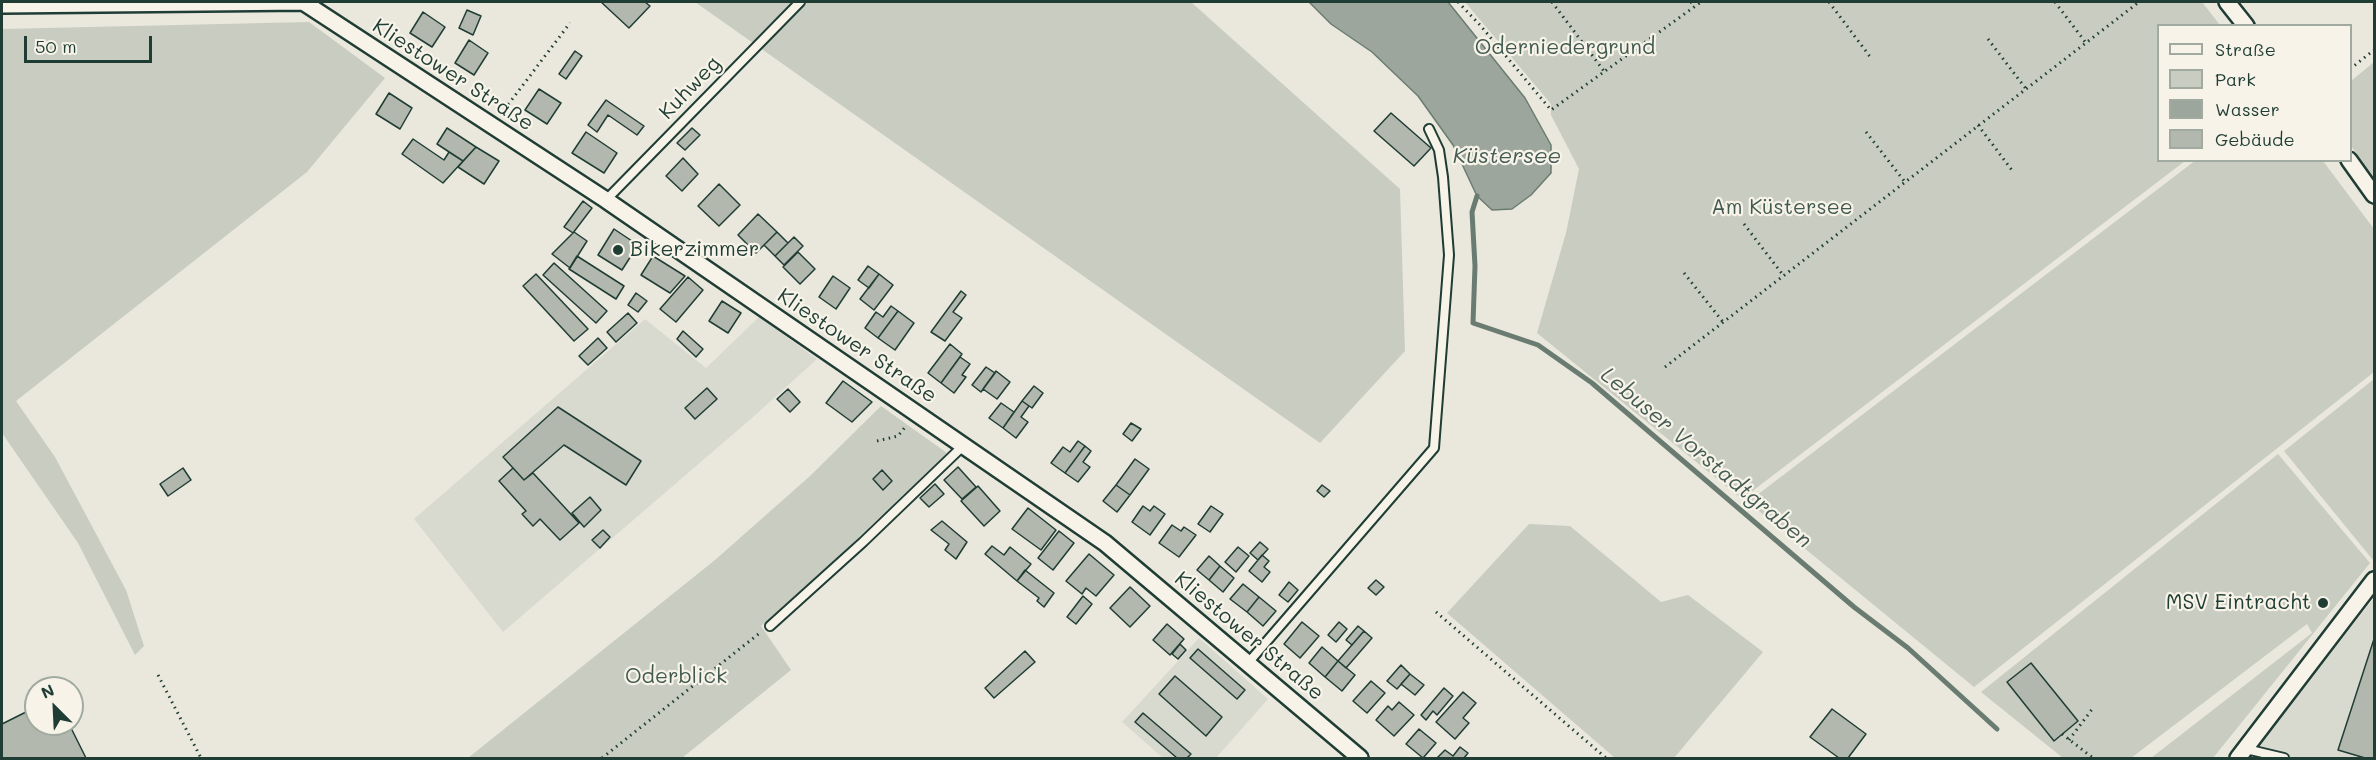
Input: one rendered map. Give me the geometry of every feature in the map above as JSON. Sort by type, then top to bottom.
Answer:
[{"type":"street","name":"Kliestower Straße","points":[[304,2],[606,200],[1105,543],[1360,759]]},
{"type":"street","points":[[2,5],[304,2]]},
{"type":"street","points":[[2227,2],[2244,24]]},
{"type":"street","points":[[2350,162],[2374,195]]},
{"type":"street","points":[[2242,754],[2374,580]]},
{"type":"lane","name":"Kuhweg","points":[[606,200],[800,2]]},
{"type":"lane","points":[[1248,663],[1434,448],[1449,255],[1442,168],[1439,150],[1429,129]]},
{"type":"lane","points":[[770,626],[863,542],[964,445]]},
{"type":"lane","points":[[2242,754],[2283,759]]},
{"type":"path","points":[[1458,2],[1480,24],[1551,110],[1701,2]]},
{"type":"path","points":[[1552,2],[1604,71]]},
{"type":"path","points":[[1691,2],[1694,7]]},
{"type":"path","points":[[1829,2],[1871,58]]},
{"type":"path","points":[[2055,2],[2086,43]]},
{"type":"path","points":[[1665,367],[2139,2]]},
{"type":"path","points":[[492,125],[570,23]]},
{"type":"path","points":[[1988,39],[2026,89]]},
{"type":"path","points":[[2352,68],[2374,51]]},
{"type":"path","points":[[1978,125],[2014,173]]},
{"type":"path","points":[[1866,132],[1905,182]]},
{"type":"path","points":[[1744,224],[1783,276]]},
{"type":"path","points":[[1684,273],[1723,322]]},
{"type":"path","points":[[877,441],[898,436]]},
{"type":"path","points":[[1436,612],[1605,759]]},
{"type":"path","points":[[602,759],[770,626]]},
{"type":"path","points":[[158,675],[201,759]]},
{"type":"path","points":[[2069,740],[2093,708]]},
{"type":"path","points":[[2062,734],[2093,758]]},
{"type":"shaded area","points":[[759,317],[817,359],[752,418],[503,632],[414,519],[645,319],[706,368]]},
{"type":"shaded area","points":[[2374,598],[2374,758],[2248,758]]},
{"type":"shaded area","points":[[1199,638],[1268,699],[1216,758],[1163,758],[1122,722]]},
{"type":"green space","points":[[695,2],[1191,2],[1400,189],[1405,351],[1320,443]]},
{"type":"green space","name":"Am Küstersee","points":[[1465,2],[2202,2],[2219,24],[2157,24],[2157,162],[2184,162],[1742,499],[1537,333],[1566,233],[1579,169],[1551,115],[1551,104]]},
{"type":"green space","points":[[309,22],[385,78],[307,172],[16,401],[55,457],[126,590],[144,646],[135,655],[78,543],[2,433],[2,29]]},
{"type":"green space","points":[[2374,62],[2374,177],[2352,147],[2352,80]]},
{"type":"green space","points":[[2193,162],[2324,162],[2374,229],[2374,372],[1974,687],[1748,502]]},
{"type":"green space","points":[[2374,379],[2374,559],[2373,560],[2284,451]]},
{"type":"green space","name":"Oderblick","points":[[881,406],[947,453],[838,557],[761,626],[791,670],[682,758],[468,758],[715,560],[810,476]]},
{"type":"green space","points":[[2278,454],[2370,563],[2213,758],[2151,758],[2312,633],[2307,624],[2131,758],[2063,758],[1981,692]]},
{"type":"green space","points":[[1529,524],[1570,526],[1661,602],[1688,595],[1763,652],[1674,758],[1615,758],[1447,613]]},
{"type":"water","name":"Küstersee","points":[[1309,2],[1448,2],[1525,98],[1551,145],[1551,173],[1531,195],[1512,209],[1492,210],[1477,196],[1453,145],[1418,96],[1372,52],[1331,24]]},
{"type":"building","points":[[601,2],[645,2],[650,6],[629,28]]},
{"type":"building","points":[[467,10],[481,16],[473,35],[459,28]]},
{"type":"building","points":[[423,12],[445,27],[432,47],[410,33]]},
{"type":"building","points":[[469,40],[488,53],[474,75],[455,63]]},
{"type":"building","points":[[575,51],[582,56],[566,79],[559,74]]},
{"type":"building","points":[[539,89],[561,103],[547,124],[525,110]]},
{"type":"building","points":[[389,93],[412,108],[400,129],[376,114]]},
{"type":"building","points":[[606,100],[644,126],[637,135],[608,115],[597,132],[588,125]]},
{"type":"building","points":[[1391,113],[1431,148],[1414,166],[1374,131]]},
{"type":"building","points":[[447,128],[476,147],[463,161],[437,144]]},
{"type":"building","points":[[692,128],[700,135],[685,150],[677,143]]},
{"type":"building","points":[[586,132],[617,153],[604,173],[572,153]]},
{"type":"building","points":[[413,139],[444,160],[449,152],[463,161],[443,183],[402,154]]},
{"type":"building","points":[[476,147],[499,161],[484,184],[458,167]]},
{"type":"building","points":[[683,158],[698,174],[682,191],[666,176]]},
{"type":"building","points":[[719,184],[740,205],[719,226],[698,206]]},
{"type":"building","points":[[583,201],[592,208],[573,233],[564,227]]},
{"type":"building","points":[[758,214],[777,232],[756,253],[738,235]]},
{"type":"building","name":"Bikerzimmer","points":[[614,229],[638,245],[622,270],[598,255]]},
{"type":"building","points":[[574,232],[587,241],[570,268],[552,254]]},
{"type":"building","points":[[777,232],[788,243],[775,256],[764,245]]},
{"type":"building","points":[[794,237],[803,246],[784,265],[775,256]]},
{"type":"building","points":[[798,252],[815,269],[800,284],[783,267]]},
{"type":"building","points":[[577,256],[624,286],[616,299],[569,269]]},
{"type":"building","points":[[653,256],[685,276],[670,293],[641,275]]},
{"type":"building","points":[[554,263],[607,311],[596,323],[543,275]]},
{"type":"building","points":[[868,266],[879,274],[869,288],[858,280]]},
{"type":"building","points":[[536,274],[588,329],[574,341],[523,286]]},
{"type":"building","points":[[879,274],[893,285],[874,310],[860,299]]},
{"type":"building","points":[[833,276],[850,288],[836,309],[819,297]]},
{"type":"building","points":[[688,277],[703,290],[676,322],[660,309]]},
{"type":"building","points":[[961,291],[966,295],[953,312],[962,318],[945,341],[931,332]]},
{"type":"building","points":[[636,293],[647,301],[638,312],[628,305]]},
{"type":"building","points":[[722,301],[741,313],[728,333],[709,321]]},
{"type":"building","points":[[891,306],[898,311],[878,338],[865,328],[876,312],[883,317]]},
{"type":"building","points":[[898,311],[914,323],[895,350],[878,338]]},
{"type":"building","points":[[628,313],[637,323],[616,342],[607,332]]},
{"type":"building","points":[[683,331],[703,349],[696,357],[677,339]]},
{"type":"building","points":[[598,338],[607,348],[588,365],[579,356]]},
{"type":"building","points":[[950,344],[962,354],[941,383],[928,373]]},
{"type":"building","points":[[960,357],[970,364],[962,375],[966,377],[954,393],[941,383]]},
{"type":"building","points":[[986,367],[995,373],[981,392],[972,385]]},
{"type":"building","points":[[996,371],[1010,382],[997,399],[983,389]]},
{"type":"building","points":[[843,381],[872,402],[852,422],[826,403]]},
{"type":"building","points":[[1034,386],[1043,393],[1032,408],[1022,401]]},
{"type":"building","points":[[707,388],[717,399],[695,419],[685,408]]},
{"type":"building","points":[[788,389],[800,402],[790,412],[777,399]]},
{"type":"building","points":[[1022,401],[1029,406],[1021,417],[1028,422],[1016,438],[1003,428]]},
{"type":"building","points":[[1001,403],[1014,412],[1003,428],[989,418]]},
{"type":"building","points":[[558,407],[641,461],[626,485],[564,445],[524,480],[503,457]]},
{"type":"building","points":[[1131,423],[1141,429],[1132,441],[1123,434]]},
{"type":"building","points":[[1078,441],[1085,446],[1065,473],[1051,463],[1063,447],[1070,452]]},
{"type":"building","points":[[1085,446],[1091,451],[1083,462],[1090,467],[1078,482],[1065,473]]},
{"type":"building","points":[[1135,459],[1149,469],[1130,495],[1116,485]]},
{"type":"building","points":[[958,467],[976,487],[962,499],[944,480]]},
{"type":"building","points":[[183,468],[191,480],[168,496],[160,484]]},
{"type":"building","points":[[513,468],[524,480],[533,473],[579,523],[560,540],[540,519],[533,526],[522,514],[526,511],[499,481]]},
{"type":"building","points":[[882,470],[892,481],[883,490],[873,479]]},
{"type":"building","points":[[935,484],[944,494],[929,507],[920,498]]},
{"type":"building","points":[[1116,485],[1130,495],[1117,512],[1103,501]]},
{"type":"building","points":[[1322,485],[1330,491],[1324,497],[1317,491]]},
{"type":"building","points":[[978,486],[1000,511],[984,526],[961,501]]},
{"type":"building","points":[[590,497],[601,510],[584,527],[572,513]]},
{"type":"building","points":[[1143,506],[1150,511],[1154,506],[1165,514],[1150,535],[1132,522]]},
{"type":"building","points":[[1211,506],[1223,514],[1210,532],[1198,524]]},
{"type":"building","points":[[1028,508],[1056,530],[1041,550],[1012,529]]},
{"type":"building","points":[[942,521],[967,542],[956,559],[945,550],[949,544],[931,530]]},
{"type":"building","points":[[1172,525],[1181,531],[1184,527],[1196,535],[1179,557],[1159,543]]},
{"type":"building","points":[[603,530],[610,537],[600,548],[592,540]]},
{"type":"building","points":[[1059,531],[1074,543],[1053,570],[1038,558]]},
{"type":"building","points":[[1260,542],[1268,549],[1258,560],[1250,553]]},
{"type":"building","points":[[992,546],[1004,555],[1010,547],[1031,564],[1017,581],[985,554]]},
{"type":"building","points":[[1238,547],[1249,556],[1236,572],[1225,562]]},
{"type":"building","points":[[1089,554],[1114,575],[1096,596],[1086,588],[1082,594],[1066,581]]},
{"type":"building","points":[[1262,555],[1269,561],[1264,567],[1270,572],[1262,582],[1249,571]]},
{"type":"building","points":[[1209,556],[1220,566],[1209,580],[1197,570]]},
{"type":"building","points":[[1220,566],[1234,578],[1223,592],[1209,580]]},
{"type":"building","points":[[1025,570],[1054,593],[1044,607],[1037,601],[1039,598],[1017,581]]},
{"type":"building","points":[[1376,580],[1384,587],[1376,595],[1368,588]]},
{"type":"building","points":[[1289,582],[1298,590],[1288,602],[1279,595]]},
{"type":"building","points":[[1243,584],[1259,597],[1247,612],[1230,599]]},
{"type":"building","points":[[1130,587],[1150,606],[1130,627],[1110,608]]},
{"type":"building","points":[[1083,596],[1092,604],[1076,624],[1067,617]]},
{"type":"building","points":[[1259,597],[1276,611],[1263,626],[1247,612]]},
{"type":"building","points":[[1302,622],[1319,636],[1300,658],[1284,644]]},
{"type":"building","points":[[1339,622],[1347,629],[1336,642],[1328,635]]},
{"type":"building","points":[[1167,624],[1184,639],[1170,655],[1153,640]]},
{"type":"building","points":[[1358,626],[1364,631],[1352,645],[1346,640]]},
{"type":"building","points":[[1364,631],[1372,638],[1346,668],[1338,661]]},
{"type":"building","points":[[2374,639],[2374,758],[2365,758],[2338,750]]},
{"type":"building","points":[[1180,644],[1186,650],[1178,659],[1172,654]]},
{"type":"building","points":[[1322,647],[1338,661],[1325,677],[1309,663]]},
{"type":"building","points":[[1198,649],[1245,690],[1237,699],[1190,658]]},
{"type":"building","points":[[1025,651],[1035,662],[994,698],[985,688]]},
{"type":"building","points":[[1338,661],[1355,675],[1342,691],[1325,677]]},
{"type":"building","points":[[2031,663],[2078,721],[2054,741],[2007,682]]},
{"type":"building","points":[[1401,665],[1410,674],[1397,689],[1387,681]]},
{"type":"building","points":[[1410,674],[1424,685],[1415,695],[1401,684]]},
{"type":"building","points":[[1175,676],[1222,717],[1206,736],[1159,694]]},
{"type":"building","points":[[1371,681],[1385,693],[1367,713],[1353,701]]},
{"type":"building","points":[[1444,688],[1453,696],[1437,715],[1433,711],[1426,720],[1421,715]]},
{"type":"building","points":[[1463,692],[1476,703],[1463,718],[1469,723],[1455,739],[1436,722]]},
{"type":"building","points":[[1399,702],[1414,715],[1394,736],[1376,720],[1388,706],[1392,710]]},
{"type":"building","points":[[1832,709],[1866,734],[1848,758],[1839,758],[1810,737]]},
{"type":"building","points":[[24,713],[24,736],[75,736],[86,758],[2,758],[2,724]]},
{"type":"building","points":[[1143,713],[1191,754],[1187,758],[1177,758],[1135,722]]},
{"type":"building","points":[[1419,729],[1436,743],[1423,758],[1406,744]]},
{"type":"building","points":[[1460,747],[1468,753],[1464,758],[1437,758],[1445,750],[1453,756]]},
{"type":"waterway","name":"Lebuser Vorstadtgraben","points":[[1477,196],[1472,212],[1475,266],[1473,323],[1538,345],[1592,383],[1854,607],[1908,648],[1997,729]]},
{"type":"place","name":"Bikerzimmer","points":[[618,250]]},
{"type":"place","name":"MSV Eintracht","points":[[2323,603]]},
{"type":"park label","name":"Oderniedergrund","points":[[1565,48]]}]
